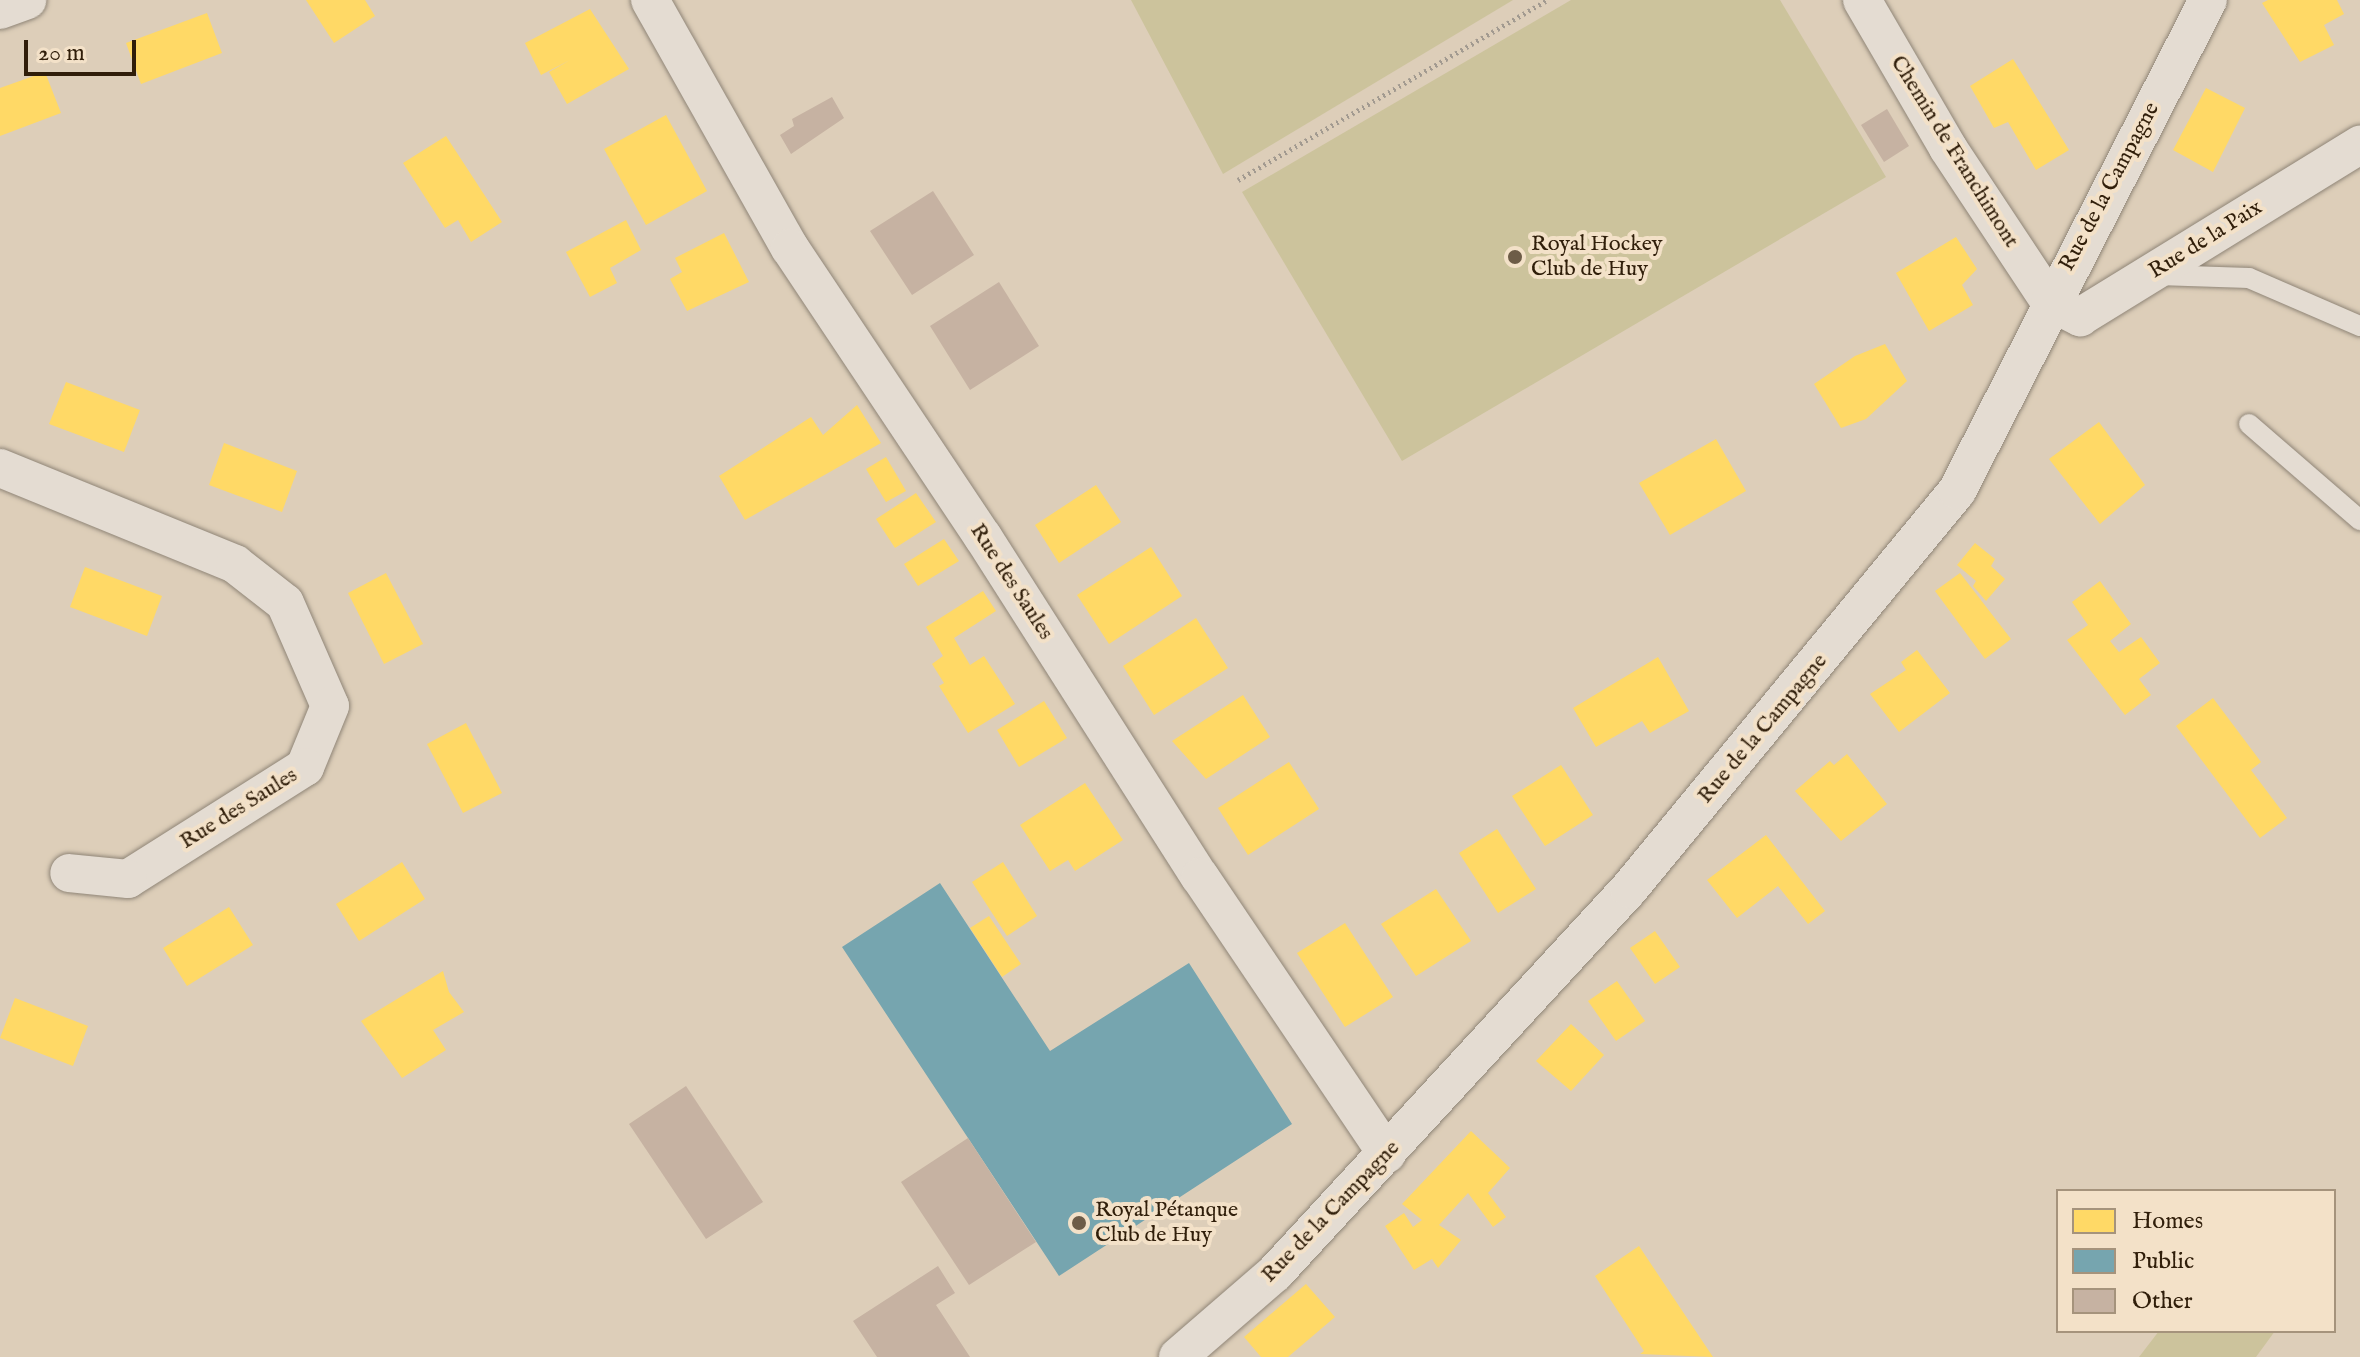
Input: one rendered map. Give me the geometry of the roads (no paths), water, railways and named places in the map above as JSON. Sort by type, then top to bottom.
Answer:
[{"type":"street","points":[[0,10],[27,0]]},
{"type":"street","name":"Rue des Saules","points":[[650,0],[790,248],[983,537],[1243,943],[1387,1154]]},
{"type":"street","name":"Chemin de Franchimont","points":[[1862,0],[1948,148],[2050,302]]},
{"type":"street","name":"Rue de la Campagne","points":[[1178,1357],[1275,1273],[1629,889],[1957,491],[2050,302],[2208,0]]},
{"type":"street","name":"Rue de la Paix","points":[[2050,302],[2080,317],[2360,145]]},
{"type":"street","name":"Rue des Saules","points":[[0,468],[235,564],[285,603],[330,706],[305,767],[128,879],[69,873]]},
{"type":"lane","points":[[2151,275],[2249,278],[2360,326]]},
{"type":"lane","points":[[2249,424],[2356,508]]},
{"type":"place","name":"Royal Hockey Club de Huy","points":[[1515,257]]},
{"type":"place","name":"Royal Pétanque Club de Huy","points":[[1079,1223]]}]
